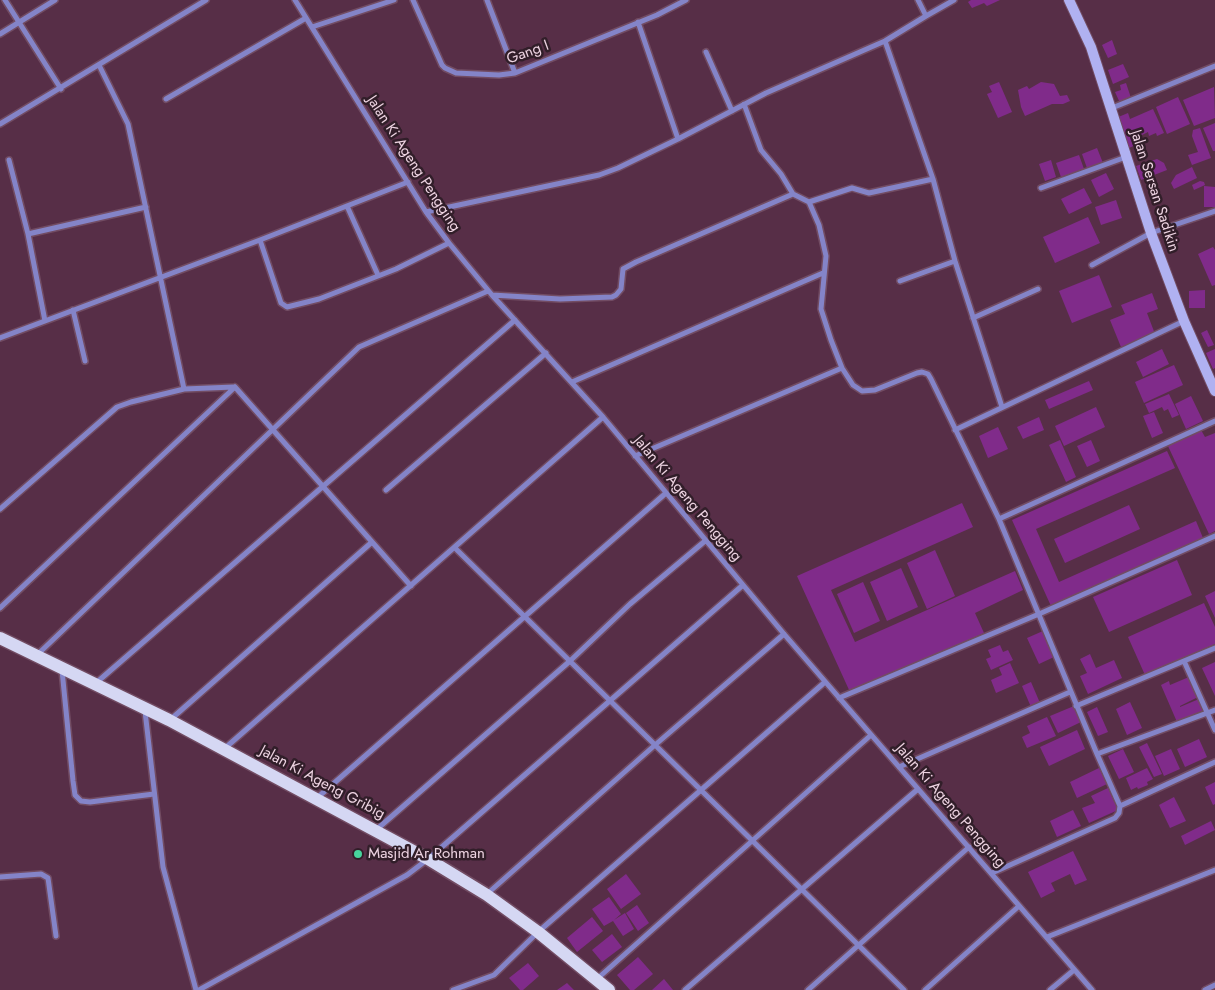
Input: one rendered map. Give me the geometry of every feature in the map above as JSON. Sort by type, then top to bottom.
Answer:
[{"type":"main road","name":"Jalan Sersan Sadikin","points":[[1069,0],[1091,47],[1151,233],[1184,321],[1213,380],[1215,391]]},
{"type":"main road","name":"Jalan Ki Ageng Gribig","points":[[0,638],[144,707],[428,859],[487,895],[538,932],[609,990]]},
{"type":"street","points":[[5,0],[61,89]]},
{"type":"street","points":[[0,34],[56,0]]},
{"type":"street","points":[[0,124],[206,0]]},
{"type":"street","name":"Jalan Ki Ageng Pengging","points":[[295,0],[426,212],[449,243],[490,293],[603,417],[784,634],[1092,990]]},
{"type":"street","points":[[312,27],[394,0]]},
{"type":"street","name":"Gang I","points":[[412,0],[445,68],[456,73],[499,75],[515,73],[686,0]]},
{"type":"street","points":[[918,0],[926,16]]},
{"type":"street","points":[[426,212],[599,176],[678,139],[766,93],[885,41],[954,0]]},
{"type":"street","points":[[489,1],[515,73]]},
{"type":"street","points":[[166,98],[306,18]]},
{"type":"street","points":[[638,22],[678,139]]},
{"type":"street","points":[[885,41],[933,179],[955,261],[1002,407]]},
{"type":"street","points":[[706,52],[732,111]]},
{"type":"street","points":[[99,65],[128,124],[184,389]]},
{"type":"street","points":[[1112,108],[1215,66]]},
{"type":"street","points":[[744,104],[761,150],[781,174],[793,194],[809,202],[819,225],[826,256],[821,309],[842,368],[853,386],[862,391],[874,390],[917,373],[928,374],[999,519],[1070,692],[1120,806],[1119,813],[1115,818],[992,873]]},
{"type":"street","points":[[1041,188],[1126,157]]},
{"type":"street","points":[[9,160],[28,234],[45,322]]},
{"type":"street","points":[[809,202],[852,188],[869,193],[933,179]]},
{"type":"street","points":[[0,338],[408,182]]},
{"type":"street","points":[[37,655],[359,347],[490,293],[560,298],[612,297],[619,293],[623,269],[793,194]]},
{"type":"street","points":[[347,206],[378,275]]},
{"type":"street","points":[[28,234],[146,207]]},
{"type":"street","points":[[1092,265],[1151,233],[1215,211]]},
{"type":"street","points":[[260,240],[281,303],[287,307],[319,299],[396,269],[449,243]]},
{"type":"street","points":[[900,281],[955,261]]},
{"type":"street","points":[[572,382],[823,273]]},
{"type":"street","points":[[973,318],[1038,289]]},
{"type":"street","points":[[73,310],[85,361]]},
{"type":"street","points":[[96,683],[515,320]]},
{"type":"street","points":[[955,430],[1184,321]]},
{"type":"street","points":[[386,490],[546,353]]},
{"type":"street","points":[[635,456],[842,368]]},
{"type":"street","points":[[0,509],[118,407],[184,389],[235,387]]},
{"type":"street","points":[[235,387],[411,586]]},
{"type":"street","points":[[0,608],[235,387]]},
{"type":"street","points":[[224,750],[603,417]]},
{"type":"street","points":[[999,519],[1215,421]]},
{"type":"street","points":[[317,799],[666,494]]},
{"type":"street","points":[[839,698],[1039,614],[1215,536]]},
{"type":"street","points":[[376,830],[570,661],[630,604],[705,540]]},
{"type":"street","points":[[169,720],[372,542]]},
{"type":"street","points":[[455,548],[904,990]]},
{"type":"street","points":[[200,990],[407,876],[743,585]]},
{"type":"street","points":[[487,895],[655,745],[784,634]]},
{"type":"street","points":[[1076,706],[1215,648]]},
{"type":"street","points":[[1184,661],[1215,730]]},
{"type":"street","points":[[62,667],[76,795],[81,801],[90,802],[154,794]]},
{"type":"street","points":[[453,990],[494,975],[538,932],[825,682]]},
{"type":"street","points":[[899,767],[1070,692]]},
{"type":"street","points":[[144,707],[163,867],[196,990]]},
{"type":"street","points":[[1097,754],[1215,710]]},
{"type":"street","points":[[596,980],[871,735]]},
{"type":"street","points":[[1120,806],[1215,762]]},
{"type":"street","points":[[685,990],[918,790]]},
{"type":"street","points":[[808,990],[969,847]]},
{"type":"street","points":[[1046,937],[1215,870]]},
{"type":"street","points":[[0,877],[41,874],[48,878],[56,936]]},
{"type":"street","points":[[925,990],[1019,906]]},
{"type":"street","points":[[1050,990],[1074,970]]},
{"type":"street","points":[[1204,990],[1215,986]]},
{"type":"building","points":[[971,0],[1000,0],[987,6],[984,3],[972,8],[968,2]]},
{"type":"building","points":[[1112,40],[1117,54],[1108,58],[1102,45]]},
{"type":"building","points":[[1123,64],[1129,77],[1113,84],[1108,70]]},
{"type":"building","points":[[999,82],[1012,112],[998,118],[987,94],[992,92],[989,86]]},
{"type":"building","points":[[1041,82],[1054,84],[1060,96],[1067,95],[1070,101],[1063,104],[1052,104],[1025,116],[1021,107],[1018,90],[1027,86],[1029,89]]},
{"type":"building","points":[[1126,83],[1131,98],[1120,103],[1115,92],[1121,90],[1120,85]]},
{"type":"building","points":[[1214,87],[1215,118],[1194,126],[1183,100]]},
{"type":"building","points":[[1178,97],[1190,124],[1167,134],[1156,107]]},
{"type":"building","points":[[1153,109],[1164,133],[1157,136],[1156,133],[1149,136],[1148,132],[1138,137],[1140,143],[1129,148],[1116,118],[1128,113],[1130,119]]},
{"type":"building","points":[[1215,123],[1215,151],[1213,151],[1203,128]]},
{"type":"building","points":[[1200,128],[1211,158],[1192,165],[1188,155],[1198,152],[1192,136],[1193,130]]},
{"type":"building","points":[[1097,148],[1103,163],[1087,168],[1082,154]]},
{"type":"building","points":[[1079,155],[1084,169],[1061,177],[1056,163]]},
{"type":"building","points":[[1157,159],[1164,163],[1167,170],[1141,180],[1136,166]]},
{"type":"building","points":[[1051,160],[1056,177],[1045,181],[1039,164]]},
{"type":"building","points":[[1192,167],[1197,178],[1174,189],[1171,183],[1176,175]]},
{"type":"building","points":[[1106,173],[1114,189],[1099,197],[1091,180]]},
{"type":"building","points":[[1200,181],[1204,182],[1205,185],[1194,190],[1192,185]]},
{"type":"building","points":[[1204,186],[1215,187],[1215,207],[1204,207]]},
{"type":"building","points":[[1084,188],[1092,203],[1069,214],[1061,199]]},
{"type":"building","points":[[1116,200],[1122,218],[1101,225],[1095,207]]},
{"type":"building","points":[[1088,217],[1100,243],[1055,263],[1043,237]]},
{"type":"building","points":[[1213,247],[1215,250],[1215,285],[1212,286],[1198,254]]},
{"type":"building","points":[[1099,275],[1112,307],[1072,323],[1059,291]]},
{"type":"building","points":[[1205,290],[1205,308],[1189,308],[1189,291]]},
{"type":"building","points":[[1152,293],[1158,309],[1147,313],[1155,334],[1121,347],[1110,320],[1125,314],[1121,305]]},
{"type":"building","points":[[1207,330],[1214,345],[1208,347],[1201,333]]},
{"type":"building","points":[[1162,349],[1169,364],[1143,377],[1136,362]]},
{"type":"building","points":[[1215,349],[1215,368],[1213,369],[1206,353]]},
{"type":"building","points":[[1174,365],[1183,385],[1144,403],[1135,382]]},
{"type":"building","points":[[1089,381],[1093,390],[1049,409],[1045,400]]},
{"type":"building","points":[[1169,394],[1179,415],[1172,418],[1168,409],[1164,411],[1162,407],[1149,413],[1145,404]]},
{"type":"building","points":[[1191,396],[1203,421],[1186,429],[1175,404]]},
{"type":"building","points":[[1096,407],[1105,427],[1064,446],[1055,426]]},
{"type":"building","points":[[1154,412],[1163,433],[1152,438],[1143,416]]},
{"type":"building","points":[[1039,417],[1044,430],[1023,439],[1017,427]]},
{"type":"building","points":[[998,427],[1008,449],[988,458],[979,436]]},
{"type":"building","points":[[1201,430],[1205,437],[1215,433],[1215,531],[1209,534],[1168,446]]},
{"type":"building","points":[[1060,440],[1076,477],[1066,482],[1049,445]]},
{"type":"building","points":[[1091,440],[1100,461],[1087,467],[1077,446]]},
{"type":"building","points":[[1167,451],[1175,468],[1036,529],[1059,582],[1196,521],[1203,538],[1051,606],[1012,520]]},
{"type":"building","points":[[962,503],[973,527],[831,590],[855,642],[1015,571],[1023,590],[975,613],[984,633],[850,692],[797,576]]},
{"type":"building","points":[[1129,505],[1140,529],[1065,563],[1054,539]]},
{"type":"building","points":[[935,550],[955,596],[927,609],[907,563]]},
{"type":"building","points":[[1177,560],[1192,595],[1109,632],[1093,597]]},
{"type":"building","points":[[901,568],[918,607],[887,621],[870,582]]},
{"type":"building","points":[[863,582],[880,621],[854,633],[837,594]]},
{"type":"building","points":[[1215,591],[1215,618],[1205,596]]},
{"type":"building","points":[[1204,603],[1215,627],[1215,644],[1145,675],[1128,637]]},
{"type":"building","points":[[1043,631],[1054,657],[1039,664],[1027,638]]},
{"type":"building","points":[[1000,645],[1003,652],[1008,650],[1013,660],[991,670],[986,659],[991,657],[988,650]]},
{"type":"building","points":[[1090,654],[1096,668],[1114,660],[1122,678],[1088,694],[1080,676],[1087,673],[1080,659]]},
{"type":"building","points":[[1215,662],[1215,696],[1202,668]]},
{"type":"building","points":[[1010,663],[1019,683],[996,693],[991,680],[1002,675],[999,668]]},
{"type":"building","points":[[1189,677],[1198,697],[1180,707],[1199,699],[1204,710],[1177,722],[1161,685],[1169,681],[1170,685]]},
{"type":"building","points":[[1031,682],[1040,703],[1031,707],[1022,686]]},
{"type":"building","points":[[1130,702],[1142,728],[1127,735],[1116,709]]},
{"type":"building","points":[[1074,706],[1081,722],[1058,733],[1050,716]]},
{"type":"building","points":[[1097,707],[1108,732],[1098,736],[1087,712]]},
{"type":"building","points":[[1047,717],[1056,736],[1027,748],[1022,737],[1030,733],[1027,726]]},
{"type":"building","points":[[1077,730],[1085,749],[1049,766],[1040,747]]},
{"type":"building","points":[[1199,739],[1207,757],[1185,767],[1177,749]]},
{"type":"building","points":[[1147,743],[1162,774],[1154,777],[1139,747]]},
{"type":"building","points":[[1123,749],[1134,772],[1119,779],[1108,756]]},
{"type":"building","points":[[1171,749],[1180,769],[1164,776],[1155,756]]},
{"type":"building","points":[[1099,768],[1107,784],[1077,798],[1070,782]]},
{"type":"building","points":[[1147,768],[1153,779],[1147,782],[1148,785],[1131,790],[1126,778]]},
{"type":"building","points":[[1215,782],[1215,804],[1213,805],[1205,787]]},
{"type":"building","points":[[1108,788],[1118,810],[1089,823],[1082,808],[1095,803],[1091,796]]},
{"type":"building","points":[[1174,797],[1186,821],[1170,828],[1159,805]]},
{"type":"building","points":[[1073,810],[1081,826],[1057,837],[1050,821]]},
{"type":"building","points":[[1211,821],[1215,830],[1185,845],[1181,836]]},
{"type":"building","points":[[1073,851],[1087,880],[1075,885],[1070,874],[1051,883],[1055,891],[1041,898],[1028,872]]},
{"type":"building","points":[[626,874],[641,894],[621,909],[607,889]]},
{"type":"building","points":[[609,897],[621,914],[614,920],[625,913],[634,929],[623,936],[613,921],[604,926],[592,909]]},
{"type":"building","points":[[637,905],[649,923],[638,931],[626,913]]},
{"type":"building","points":[[592,917],[603,931],[577,952],[567,938]]},
{"type":"building","points":[[612,934],[622,947],[602,962],[592,950]]},
{"type":"building","points":[[638,957],[653,974],[634,990],[630,990],[617,975]]},
{"type":"building","points":[[528,963],[539,976],[523,990],[520,990],[509,978]]},
{"type":"building","points":[[664,979],[673,990],[652,990]]},
{"type":"building","points":[[567,983],[574,990],[557,990]]},
{"type":"place","name":"Masjid Ar Rohman","points":[[358,854]]}]
